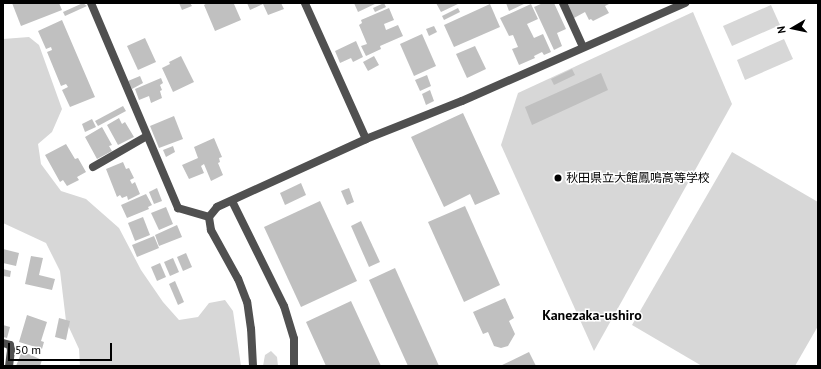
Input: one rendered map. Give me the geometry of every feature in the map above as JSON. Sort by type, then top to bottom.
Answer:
[{"type":"street","points":[[91,3],[178,208],[209,217]]},
{"type":"street","points":[[305,3],[366,138]]},
{"type":"street","points":[[562,3],[583,47]]},
{"type":"street","points":[[253,366],[251,329],[247,302],[238,279],[211,230],[209,217],[217,207],[366,138],[462,101],[685,3]]},
{"type":"street","points":[[93,167],[147,136]]},
{"type":"street","points":[[232,201],[284,306],[294,339],[294,366]]},
{"type":"street","points":[[3,344],[10,346],[9,366]]},
{"type":"shaded area","points":[[771,5],[780,25],[732,46],[723,26]]},
{"type":"shaded area","points":[[693,12],[732,104],[594,351],[501,145],[518,93]]},
{"type":"shaded area","points":[[29,37],[39,45],[62,109],[52,132],[38,144],[41,164],[61,191],[86,199],[119,228],[141,270],[163,302],[179,320],[198,317],[209,303],[225,300],[233,311],[241,366],[80,366],[79,349],[66,321],[60,271],[46,243],[3,223],[3,39]]},
{"type":"shaded area","points":[[784,39],[793,59],[745,80],[737,60]]},
{"type":"shaded area","points":[[732,152],[818,202],[818,326],[795,366],[702,366],[632,325]]},
{"type":"shaded area","points":[[271,351],[277,357],[278,366],[263,366],[265,355]]},
{"type":"building","points":[[12,3],[59,3],[62,10],[21,26]]},
{"type":"building","points":[[83,3],[87,6],[65,16],[63,12]]},
{"type":"building","points":[[179,3],[190,3],[192,6],[182,10]]},
{"type":"building","points":[[207,3],[237,3],[234,4],[241,20],[215,31],[204,5]]},
{"type":"building","points":[[247,3],[281,3],[284,9],[268,15],[263,4],[250,10]]},
{"type":"building","points":[[354,3],[377,3],[358,12]]},
{"type":"building","points":[[384,3],[386,7],[375,12],[373,8]]},
{"type":"building","points":[[436,3],[460,3],[441,12]]},
{"type":"building","points":[[506,3],[526,3],[509,11]]},
{"type":"building","points":[[543,3],[554,3],[566,29],[557,33],[562,46],[554,50],[534,7]]},
{"type":"building","points":[[566,3],[611,3],[605,6],[609,13],[593,21],[591,19],[589,20],[585,12],[574,18]]},
{"type":"building","points":[[490,4],[500,27],[454,47],[444,25]]},
{"type":"building","points":[[531,4],[538,19],[527,24],[534,38],[543,34],[551,52],[544,55],[542,52],[534,56],[535,58],[519,65],[512,49],[518,47],[513,35],[509,36],[500,18]]},
{"type":"building","points":[[389,8],[394,20],[384,24],[386,30],[398,25],[403,36],[380,46],[381,49],[366,56],[361,46],[367,44],[359,25],[362,23],[361,20]]},
{"type":"building","points":[[458,8],[460,12],[444,20],[442,16]]},
{"type":"building","points":[[62,20],[95,97],[70,107],[62,90],[68,87],[66,84],[61,86],[47,52],[52,50],[51,47],[46,49],[38,31]]},
{"type":"building","points":[[434,26],[437,32],[429,36],[426,29]]},
{"type":"building","points":[[422,34],[436,66],[414,76],[400,44]]},
{"type":"building","points":[[145,38],[156,62],[138,70],[127,46]]},
{"type":"building","points":[[356,41],[363,57],[353,62],[351,58],[340,63],[335,51]]},
{"type":"building","points":[[475,46],[486,69],[467,78],[456,54]]},
{"type":"building","points":[[181,56],[194,82],[173,92],[162,68],[170,64],[169,62]]},
{"type":"building","points":[[374,56],[379,65],[368,71],[363,62]]},
{"type":"building","points":[[572,69],[575,75],[554,85],[551,79]]},
{"type":"building","points":[[601,73],[608,90],[532,125],[525,107]]},
{"type":"building","points":[[427,75],[431,86],[420,91],[415,80]]},
{"type":"building","points":[[140,76],[143,83],[132,89],[128,81]]},
{"type":"building","points":[[161,78],[163,83],[160,85],[162,90],[160,91],[162,98],[151,103],[149,96],[139,100],[135,89]]},
{"type":"building","points":[[430,90],[434,101],[426,105],[422,94]]},
{"type":"building","points":[[123,106],[126,111],[98,126],[95,121]]},
{"type":"building","points":[[463,113],[500,194],[475,205],[470,194],[444,207],[411,137]]},
{"type":"building","points":[[174,116],[183,139],[159,148],[150,126]]},
{"type":"building","points":[[119,118],[122,124],[125,122],[134,137],[118,145],[107,125]]},
{"type":"building","points":[[92,119],[96,127],[85,132],[82,124]]},
{"type":"building","points":[[102,127],[112,145],[109,146],[112,151],[97,159],[85,137]]},
{"type":"building","points":[[214,138],[222,157],[219,158],[220,162],[218,163],[223,175],[211,181],[204,164],[201,166],[204,173],[189,179],[182,165],[198,158],[194,147]]},
{"type":"building","points":[[66,144],[75,159],[78,158],[86,172],[77,177],[79,180],[67,186],[63,180],[60,182],[45,155]]},
{"type":"building","points":[[173,146],[175,152],[166,157],[163,150]]},
{"type":"building","points":[[123,162],[126,169],[129,168],[134,178],[130,180],[132,184],[135,182],[140,194],[128,200],[127,196],[122,198],[120,195],[117,197],[106,169]]},
{"type":"building","points":[[301,183],[306,195],[285,205],[280,193]]},
{"type":"building","points":[[157,188],[162,201],[154,204],[149,192]]},
{"type":"building","points":[[349,188],[354,202],[347,205],[341,191]]},
{"type":"building","points":[[146,194],[152,205],[148,207],[149,209],[127,218],[121,205]]},
{"type":"building","points":[[320,201],[357,281],[301,307],[264,227]]},
{"type":"building","points":[[465,206],[500,285],[464,302],[428,222]]},
{"type":"building","points":[[166,207],[173,224],[159,230],[151,213]]},
{"type":"building","points":[[143,217],[150,235],[135,241],[128,223]]},
{"type":"building","points":[[361,221],[380,262],[369,267],[351,226]]},
{"type":"building","points":[[177,225],[182,237],[159,246],[155,235]]},
{"type":"building","points":[[154,236],[159,248],[137,257],[132,245]]},
{"type":"building","points":[[3,249],[19,253],[16,266],[3,263]]},
{"type":"building","points":[[186,253],[192,267],[183,271],[177,257]]},
{"type":"building","points":[[31,256],[43,258],[39,275],[55,279],[52,290],[25,284]]},
{"type":"building","points":[[173,258],[179,272],[170,276],[164,262]]},
{"type":"building","points":[[160,263],[166,277],[157,281],[151,267]]},
{"type":"building","points":[[395,268],[439,366],[408,366],[369,280]]},
{"type":"building","points":[[3,269],[11,271],[10,277],[3,276]]},
{"type":"building","points":[[175,281],[184,302],[178,305],[169,284]]},
{"type":"building","points":[[505,298],[514,318],[509,321],[515,334],[508,346],[501,348],[494,346],[488,332],[483,334],[473,312]]},
{"type":"building","points":[[351,301],[381,366],[326,366],[306,322]]},
{"type":"building","points":[[27,315],[47,322],[41,341],[44,342],[42,349],[19,342]]},
{"type":"building","points":[[59,318],[70,321],[66,340],[55,337]]},
{"type":"building","points":[[3,325],[10,327],[7,338],[3,337]]},
{"type":"building","points":[[22,351],[42,360],[40,366],[16,366]]},
{"type":"building","points":[[529,352],[536,366],[500,366]]},
{"type":"place","name":"秋田県立大館鳳鳴高等学校","points":[[558,178]]},
{"type":"district","name":"Kanezaka-ushiro","points":[[592,315]]}]
